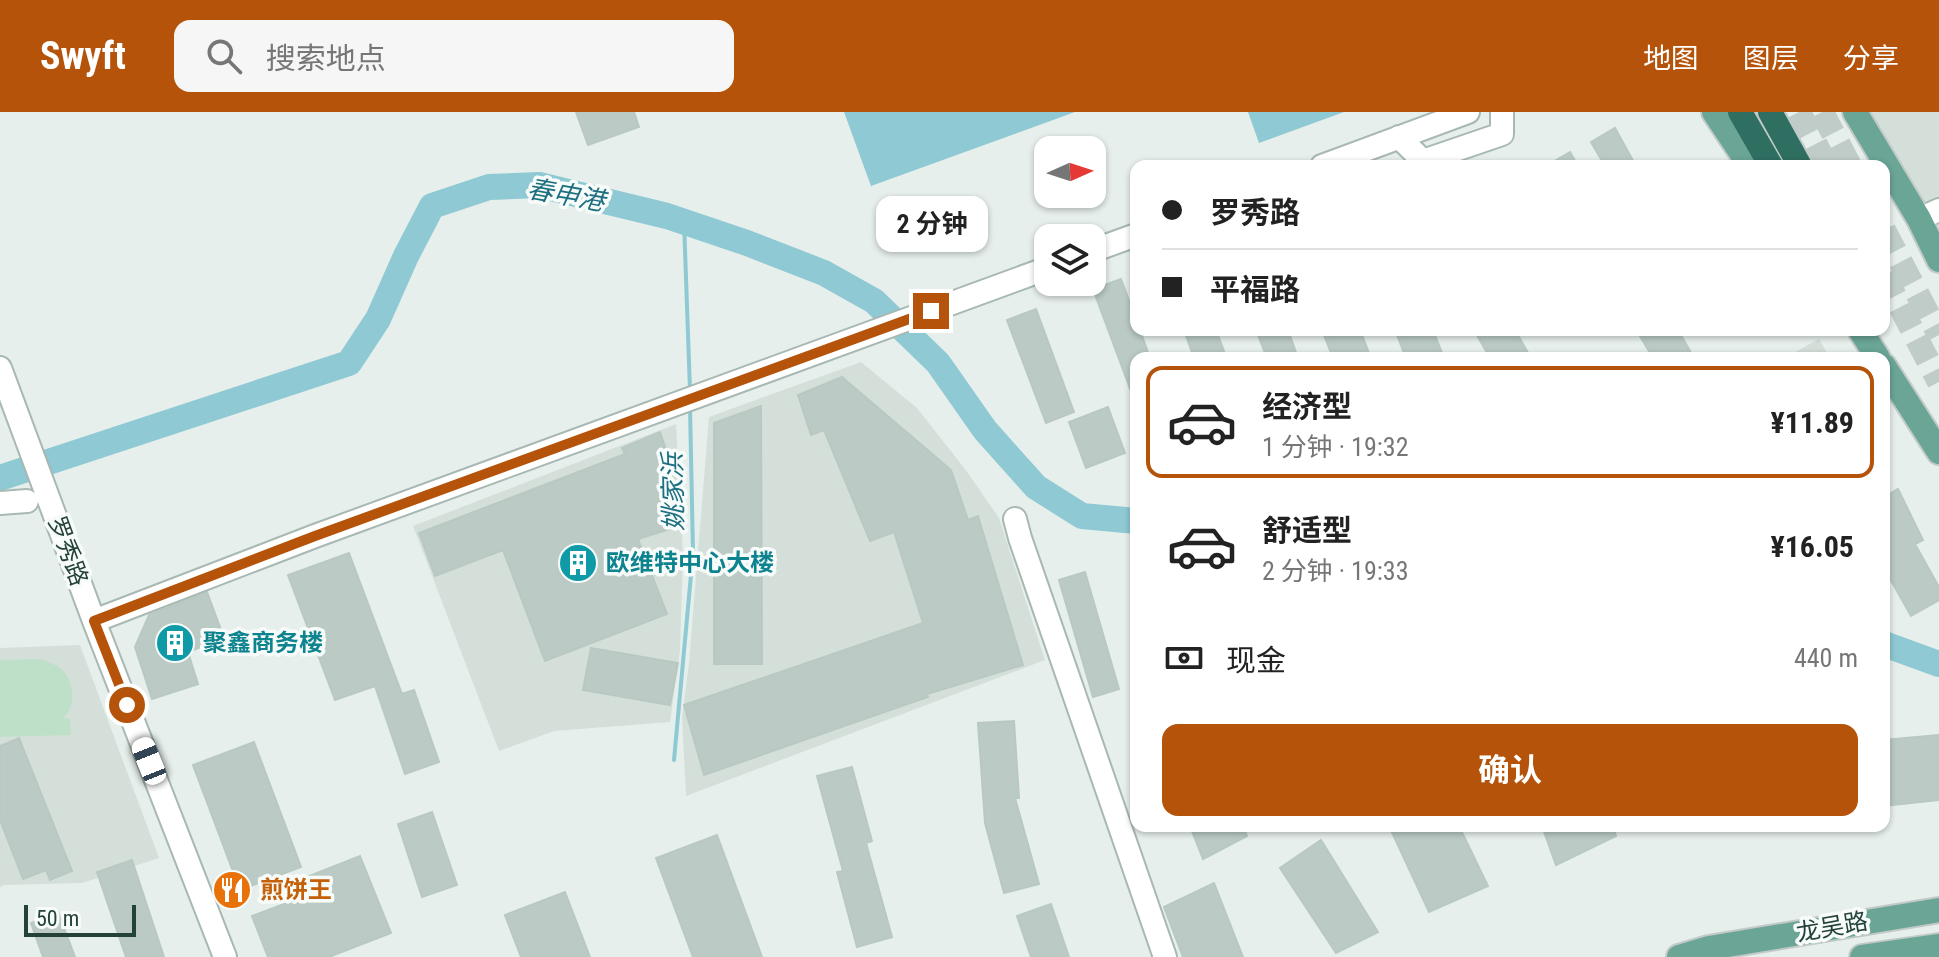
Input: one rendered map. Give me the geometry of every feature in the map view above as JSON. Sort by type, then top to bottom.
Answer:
[{"type":"highway","points":[[1740,112],[1768,160]]},
{"type":"highway","points":[[1770,112],[1797,160]]},
{"type":"main road","points":[[1714,112],[1746,160]]},
{"type":"main road","points":[[1855,112],[1889,160]]},
{"type":"main road","points":[[1890,161],[1929,215],[1939,260]]},
{"type":"main road","points":[[1890,375],[1939,452]]},
{"type":"main road","name":"龙吴路","points":[[1679,957],[1709,948],[1939,910]]},
{"type":"main road","name":"龙吴路","points":[[1862,957],[1939,946]]},
{"type":"street","points":[[1338,160],[1468,112]]},
{"type":"street","points":[[1426,160],[1502,134],[1502,112]]},
{"type":"street","points":[[1399,137],[1422,160]]},
{"type":"street","points":[[1106,246],[1130,237]]},
{"type":"street","points":[[94,621],[315,536],[1034,273]]},
{"type":"street","name":"罗秀路","points":[[0,368],[28,444],[37,496],[94,621],[225,957]]},
{"type":"street","points":[[0,503],[37,496]]},
{"type":"street","points":[[1015,519],[1165,957]]},
{"type":"shaded area","points":[[1865,112],[1939,112],[1939,210],[1919,219]]},
{"type":"shaded area","points":[[1819,339],[1827,352],[1795,352]]},
{"type":"shaded area","points":[[861,362],[917,408],[999,518],[1045,660],[686,796],[682,717],[709,417]]},
{"type":"shaded area","points":[[676,424],[683,556],[680,650],[670,722],[554,731],[499,751],[413,526]]},
{"type":"shaded area","points":[[80,645],[159,858],[82,883],[0,887],[0,648]]},
{"type":"green space","points":[[41,659],[60,668],[69,679],[71,707],[63,718],[70,719],[71,735],[0,737],[0,660]]},
{"type":"water","points":[[844,112],[1075,112],[871,186]]},
{"type":"water","points":[[1248,112],[1344,112],[1259,143]]},
{"type":"building","points":[[576,112],[634,112],[639,127],[588,145]]},
{"type":"building","points":[[1615,128],[1633,160],[1602,160],[1591,142]]},
{"type":"building","points":[[1570,152],[1575,160],[1556,160]]},
{"type":"building","points":[[1121,279],[1130,303],[1130,336],[1142,336],[1148,352],[1130,352],[1130,389],[1096,296],[1106,296],[1106,284]]},
{"type":"building","points":[[1036,309],[1074,412],[1046,423],[1007,320]]},
{"type":"building","points":[[1186,336],[1218,336],[1224,352],[1192,352]]},
{"type":"building","points":[[1258,336],[1290,336],[1296,352],[1265,352]]},
{"type":"building","points":[[1324,336],[1362,336],[1369,352],[1331,352]]},
{"type":"building","points":[[1397,336],[1435,336],[1442,352],[1404,352]]},
{"type":"building","points":[[1477,336],[1518,336],[1528,352],[1487,352]]},
{"type":"building","points":[[1640,336],[1681,336],[1691,352],[1649,352]]},
{"type":"building","points":[[842,377],[951,470],[968,520],[978,516],[1023,665],[927,694],[928,697],[704,775],[684,705],[923,623],[894,532],[870,541],[824,430],[811,435],[798,395]]},
{"type":"building","points":[[761,406],[762,664],[714,664],[714,423]]},
{"type":"building","points":[[1108,407],[1125,453],[1086,468],[1069,422]]},
{"type":"building","name":"欧维特中心大楼","points":[[660,432],[668,455],[670,529],[638,539],[667,614],[545,661],[503,550],[435,576],[419,533],[625,454],[622,448]]},
{"type":"building","points":[[1898,489],[1923,540],[1915,544],[1939,587],[1939,600],[1911,616],[1890,579],[1890,494]]},
{"type":"building","points":[[349,553],[402,694],[414,690],[439,762],[405,774],[375,686],[335,700],[288,575]]},
{"type":"building","points":[[1085,572],[1119,689],[1093,697],[1059,580]]},
{"type":"building","name":"聚鑫商务楼","points":[[207,592],[224,638],[188,652],[198,684],[152,699],[135,647],[149,615]]},
{"type":"building","points":[[591,648],[678,663],[670,705],[583,690]]},
{"type":"building","points":[[1014,721],[1019,798],[1015,798],[1039,884],[1004,893],[985,823],[978,723]]},
{"type":"building","points":[[1939,735],[1939,800],[1890,805],[1890,739]]},
{"type":"building","points":[[19,738],[72,871],[50,880],[46,870],[23,879],[0,820],[0,746]]},
{"type":"building","points":[[254,742],[301,867],[240,890],[193,765]]},
{"type":"building","points":[[852,767],[872,841],[866,843],[892,937],[857,947],[837,872],[843,871],[817,776]]},
{"type":"building","points":[[432,812],[457,885],[422,897],[398,824]]},
{"type":"building","points":[[1192,832],[1245,832],[1247,836],[1203,859]]},
{"type":"building","points":[[1392,832],[1462,832],[1488,886],[1429,912]]},
{"type":"building","points":[[1544,832],[1615,832],[1616,836],[1556,865]]},
{"type":"building","points":[[717,835],[762,957],[693,957],[656,858]]},
{"type":"building","points":[[1321,840],[1378,932],[1336,953],[1280,868]]},
{"type":"building","points":[[360,856],[391,933],[329,957],[268,957],[252,916],[311,894],[304,878]]},
{"type":"building","points":[[132,860],[164,957],[126,957],[97,872]]},
{"type":"building","points":[[1214,883],[1243,957],[1183,957],[1164,907]]},
{"type":"building","points":[[565,892],[590,957],[521,957],[505,915]]},
{"type":"building","points":[[1051,904],[1069,957],[1031,957],[1017,916]]},
{"type":"building","points":[[58,912],[75,957],[43,957],[31,923]]},
{"type":"waterway","name":"春申港","points":[[0,478],[349,363],[378,319],[432,206],[489,187],[539,185],[667,216],[747,243],[824,273],[874,301],[938,363],[985,430],[1036,487],[1082,516],[1130,520]]},
{"type":"waterway","name":"姚家浜","points":[[684,222],[690,390]]},
{"type":"waterway","name":"姚家浜","points":[[674,760],[693,553],[690,407]]},
{"type":"waterway","name":"春申港","points":[[1890,646],[1939,664]]},
{"type":"tunnel","points":[[1799,112],[1824,160]]},
{"type":"tunnel","points":[[1822,112],[1847,160]]},
{"type":"tunnel","points":[[1890,241],[1939,335]]},
{"type":"tunnel","points":[[1890,287],[1939,382]]},
{"type":"place","name":"欧维特中心大楼","points":[[578,563]]},
{"type":"place","name":"聚鑫商务楼","points":[[175,643]]},
{"type":"place","name":"煎饼王","points":[[232,890]]},
{"type":"route","points":[[127,705],[94,621],[315,536],[931,311]]}]
